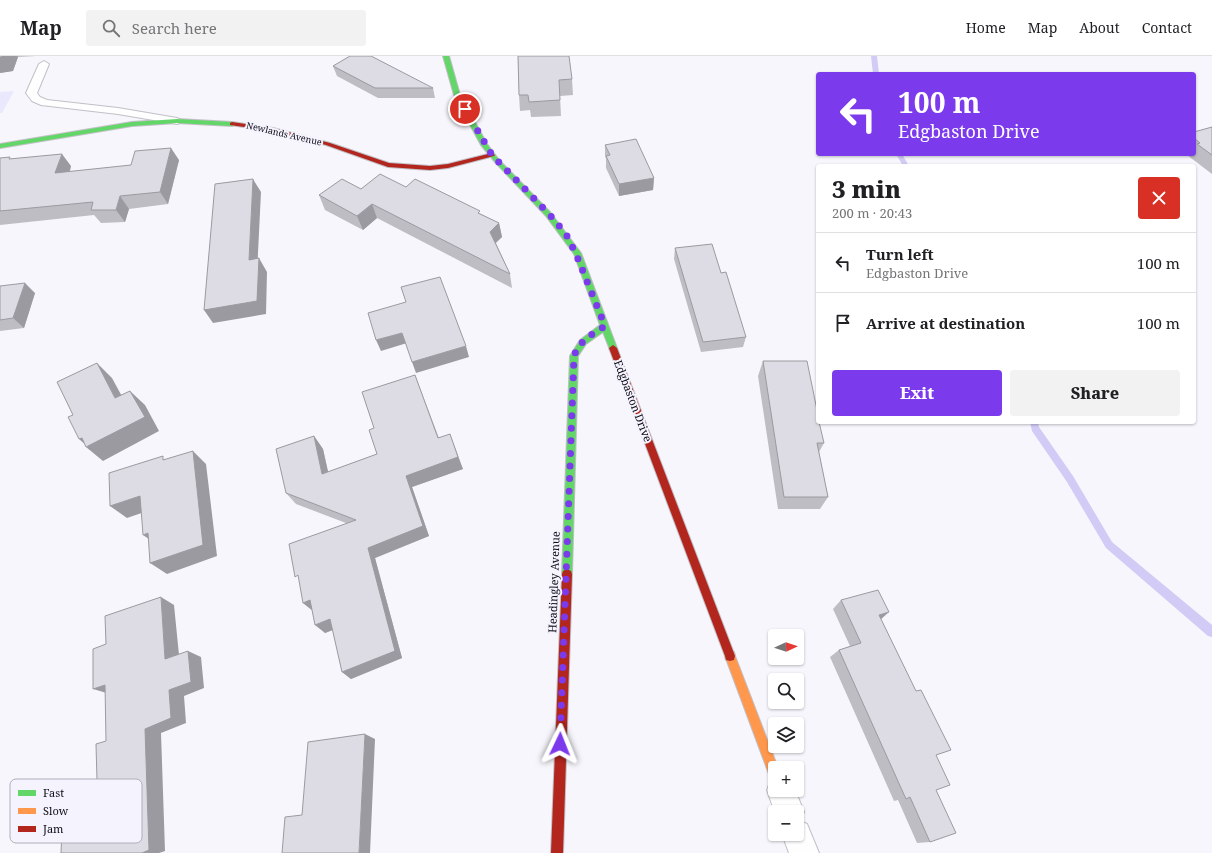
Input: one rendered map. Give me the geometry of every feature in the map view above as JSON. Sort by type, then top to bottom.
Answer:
[{"type":"street","name":"Edgbaston Drive","points":[[446,56],[448,70],[465,109],[492,155],[550,215],[566,234],[576,254],[605,326],[770,761]]},
{"type":"street","name":"Newlands Avenue","points":[[0,146],[132,124],[177,121],[242,124],[271,129],[328,144],[388,165],[430,168],[448,166],[492,155]]},
{"type":"street","points":[[0,142],[18,143]]},
{"type":"street","name":"Headingley Avenue","points":[[557,853],[574,356],[578,346],[584,340],[605,326]]},
{"type":"street","points":[[800,841],[804,853]]},
{"type":"lane","points":[[44,64],[31,93],[36,99],[45,103],[118,111],[177,121]]},
{"type":"shaded area","points":[[14,91],[2,113],[0,113],[0,92]]},
{"type":"building","points":[[350,56],[371,56],[433,88],[375,88],[333,66]]},
{"type":"building","points":[[518,56],[569,56],[572,79],[559,80],[560,100],[529,102],[528,95],[519,95]]},
{"type":"building","points":[[1212,127],[1212,155],[1197,144],[1200,143],[1196,140],[1196,131]]},
{"type":"building","points":[[636,139],[654,178],[619,184],[606,156],[610,155],[605,145]]},
{"type":"building","points":[[171,148],[160,192],[120,196],[116,210],[91,210],[93,202],[0,211],[0,158],[10,157],[9,159],[62,154],[55,173],[131,165],[135,151]]},
{"type":"building","points":[[380,174],[406,187],[415,179],[480,211],[478,213],[499,223],[490,232],[510,274],[372,204],[357,216],[319,195],[342,179],[361,189]]},
{"type":"building","points":[[253,179],[249,260],[259,258],[257,301],[204,310],[215,184]]},
{"type":"building","points":[[712,244],[721,273],[726,272],[746,337],[703,342],[675,248]]},
{"type":"building","points":[[440,277],[466,346],[412,362],[402,333],[376,340],[368,313],[406,302],[401,287]]},
{"type":"building","points":[[25,283],[13,318],[0,320],[0,286]]},
{"type":"building","points":[[763,361],[807,361],[816,405],[816,424],[819,424],[824,443],[817,443],[828,497],[784,497]]},
{"type":"building","points":[[97,363],[115,398],[130,391],[145,417],[86,447],[82,438],[79,439],[68,417],[73,415],[57,382]]},
{"type":"building","points":[[415,375],[438,438],[450,434],[458,457],[406,476],[423,526],[368,548],[395,651],[342,672],[330,619],[315,625],[310,600],[303,603],[298,575],[295,577],[289,544],[356,520],[286,493],[276,449],[314,436],[322,474],[377,454],[369,430],[374,428],[362,392]]},
{"type":"building","points":[[193,451],[203,545],[150,563],[148,533],[143,535],[140,496],[110,506],[109,473],[163,456],[163,460]]},
{"type":"building","points":[[878,590],[889,612],[879,615],[916,691],[921,690],[951,750],[936,755],[950,785],[936,790],[956,833],[930,842],[910,797],[906,799],[839,650],[861,643],[841,600]]},
{"type":"building","points":[[161,597],[165,659],[188,651],[191,682],[169,690],[171,718],[145,729],[149,850],[142,853],[61,853],[61,843],[142,843],[142,779],[97,779],[96,744],[106,741],[105,685],[93,689],[93,649],[106,644],[105,616]]},
{"type":"building","points":[[365,734],[359,853],[282,853],[285,817],[302,815],[308,742]]},
{"type":"waterway","points":[[874,56],[876,72]]},
{"type":"waterway","points":[[900,156],[905,164]]},
{"type":"waterway","points":[[1034,424],[1035,428],[1070,479],[1109,545],[1212,632]]},
{"type":"traffic: fast","points":[[446,56],[457,95],[484,145],[497,161],[548,214],[577,253],[613,348]]},
{"type":"traffic: fast","points":[[0,146],[132,124],[177,121],[232,124]]},
{"type":"traffic: fast","points":[[567,574],[574,356],[583,342],[605,326]]},
{"type":"traffic: slow","points":[[730,656],[770,761]]},
{"type":"traffic: jam","points":[[232,124],[271,129],[328,144],[388,165],[430,168],[448,166],[492,155]]},
{"type":"traffic: jam","points":[[613,348],[730,656]]},
{"type":"traffic: jam","points":[[557,853],[567,574]]},
{"type":"route","points":[[465,109],[492,155],[550,215],[566,234],[576,254],[605,326],[584,340],[578,346],[574,356],[560,744]]}]
